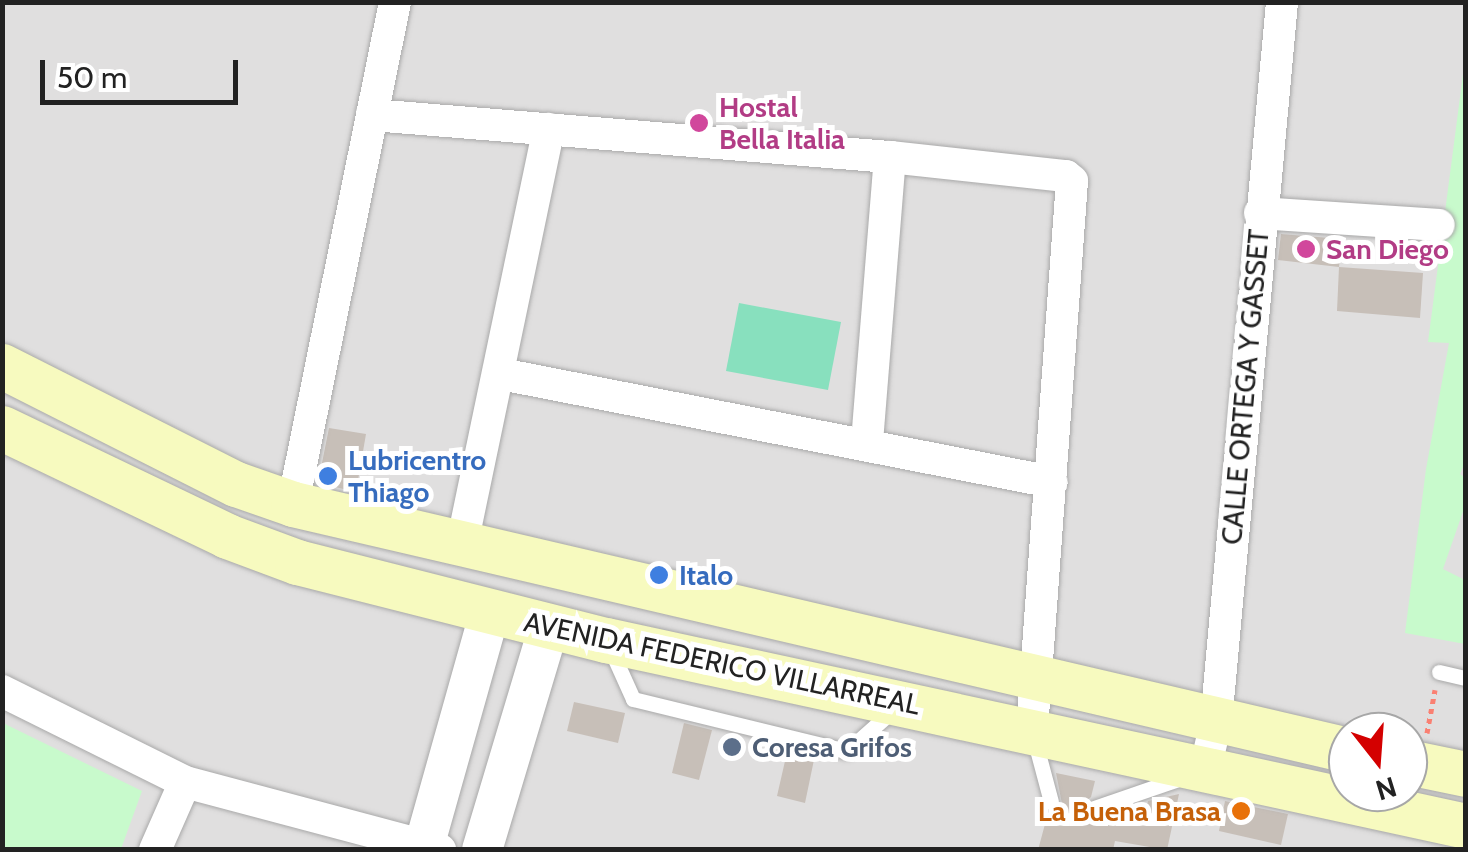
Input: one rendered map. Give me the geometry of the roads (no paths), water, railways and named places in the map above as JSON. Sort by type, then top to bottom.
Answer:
[{"type":"main road","name":"AVENIDA FEDERICO VILLARREAL","points":[[2,366],[236,484],[293,504],[1328,746]]},
{"type":"main road","name":"AVENIDA FEDERICO VILLARREAL","points":[[2,428],[227,536],[297,562],[606,640],[1032,729],[1466,826]]},
{"type":"main road","points":[[1428,766],[1466,774]]},
{"type":"street","points":[[293,504],[395,2]]},
{"type":"street","name":"CALLE ORTEGA Y GASSET","points":[[1205,770],[1216,722],[1282,2]]},
{"type":"street","points":[[372,115],[890,157],[1066,176],[1072,181],[1032,729]]},
{"type":"street","points":[[462,544],[501,374],[549,130]]},
{"type":"street","points":[[867,442],[890,157]]},
{"type":"street","points":[[1260,213],[1439,225]]},
{"type":"street","points":[[501,374],[867,442],[1052,482]]},
{"type":"street","points":[[2,691],[185,782],[429,848],[490,612]]},
{"type":"street","points":[[482,850],[549,626]]},
{"type":"street","points":[[155,850],[185,782]]},
{"type":"lane","points":[[1439,672],[1466,678]]},
{"type":"lane","points":[[1032,729],[1051,802]]},
{"type":"lane","points":[[1088,810],[1205,770]]},
{"type":"place","name":"Hostal Bella Italia","points":[[699,123]]},
{"type":"place","name":"San Diego","points":[[1306,249]]},
{"type":"place","name":"Lubricentro Thiago","points":[[328,476]]},
{"type":"place","name":"Italo","points":[[659,575]]},
{"type":"place","name":"Coresa Grifos","points":[[732,747]]},
{"type":"place","name":"La Buena Brasa","points":[[1241,811]]}]
